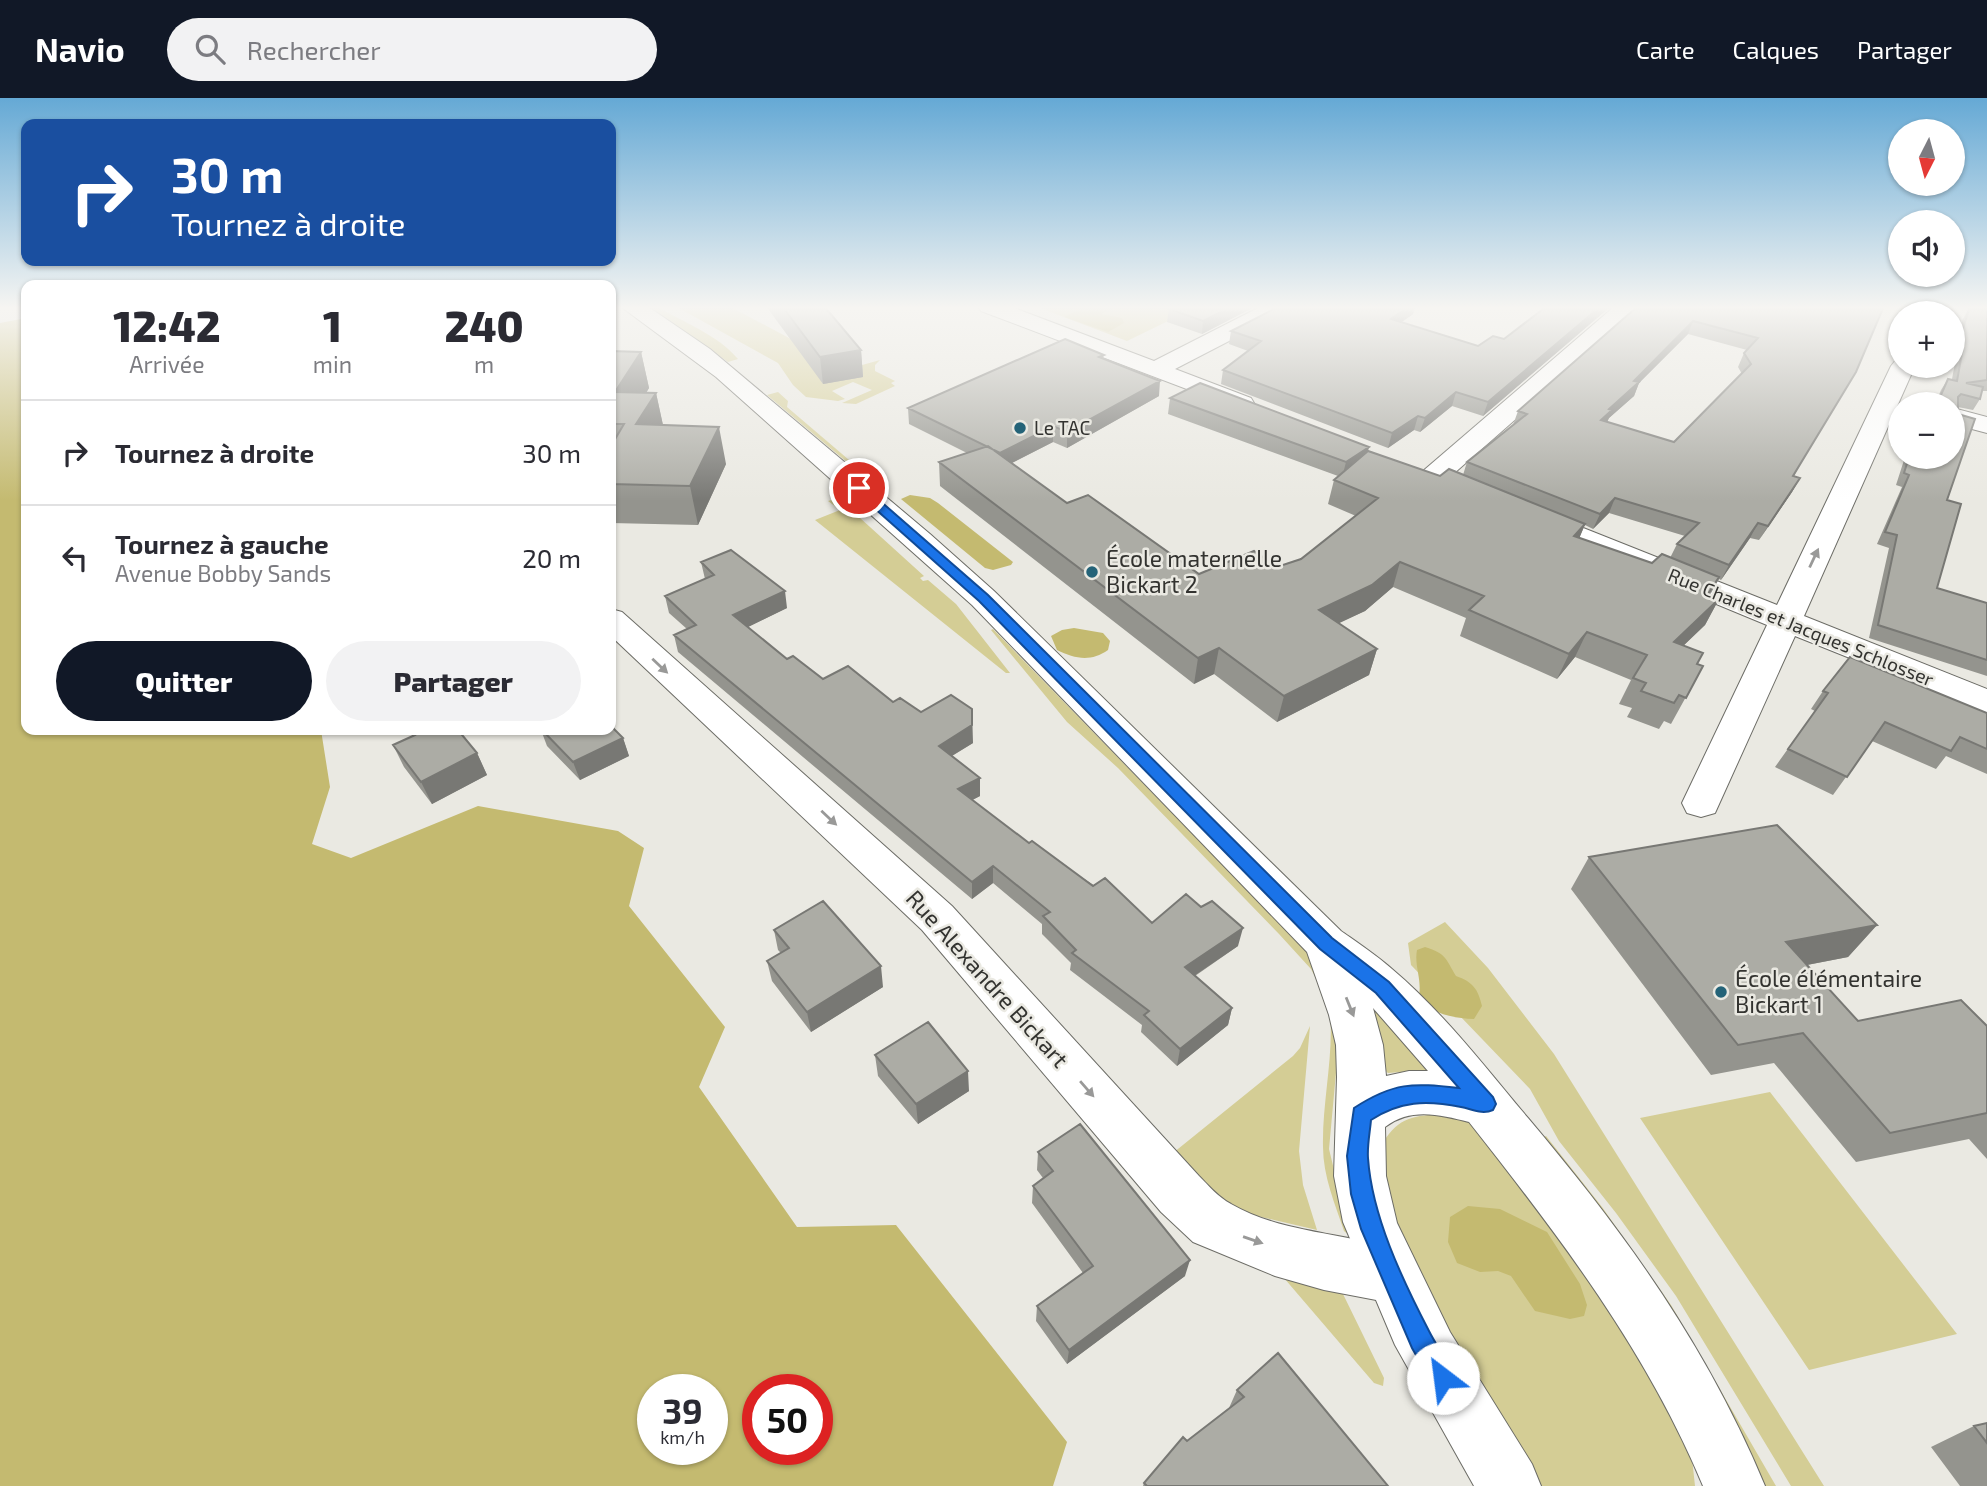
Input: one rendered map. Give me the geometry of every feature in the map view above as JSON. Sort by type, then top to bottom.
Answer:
[{"type":"street","points":[[722,371],[984,598],[1326,943],[1383,988],[1486,1104],[1573,1212],[1622,1279],[1671,1358],[1734,1486]]},
{"type":"street","points":[[1157,371],[1271,414]]},
{"type":"street","points":[[1432,477],[1554,371]]},
{"type":"street","points":[[1701,803],[1785,620],[1888,418]]},
{"type":"street","points":[[1965,419],[1987,425]]},
{"type":"street","name":"Rue Charles et Jacques Schlosser","points":[[1506,508],[1987,702]]},
{"type":"street","name":"Rue Alexandre Bickart","points":[[616,624],[937,918],[1180,1194],[1210,1222],[1233,1233],[1346,1268],[1392,1275]]},
{"type":"street","points":[[1326,943],[1355,1020],[1359,1039],[1361,1115],[1357,1156],[1362,1194],[1372,1229],[1420,1339],[1465,1417],[1510,1486]]},
{"type":"street","points":[[1361,1115],[1387,1098],[1407,1094],[1458,1097],[1486,1104]]},
{"type":"shaded area","points":[[0,371],[21,371],[21,735],[322,735],[330,787],[312,844],[351,858],[478,806],[618,831],[644,848],[629,906],[725,1027],[699,1087],[797,1227],[896,1225],[1067,1442],[1053,1486],[0,1486]]},
{"type":"shaded area","points":[[783,371],[875,371],[895,381],[891,383],[895,386],[856,404],[842,403],[872,390],[853,382],[832,391],[845,399],[838,401],[806,397]]},
{"type":"shaded area","points":[[778,392],[788,401],[787,407],[876,483],[873,484],[767,395]]},
{"type":"shaded area","points":[[910,495],[930,498],[938,503],[1013,562],[1011,565],[993,570],[985,568],[901,499]]},
{"type":"shaded area","points":[[838,498],[924,576],[920,578],[923,581],[928,580],[956,604],[1010,673],[1006,673],[815,520],[840,510],[828,501]]},
{"type":"shaded area","points":[[1074,628],[1103,633],[1110,641],[1108,650],[1083,658],[1057,650],[1051,636]]},
{"type":"shaded area","points":[[993,629],[1308,953],[1324,994],[1311,969],[1279,934],[1118,768],[1067,722],[991,630]]},
{"type":"shaded area","points":[[1445,922],[1488,968],[1554,1054],[1824,1486],[1791,1486],[1676,1296],[1616,1213],[1559,1141],[1530,1089],[1411,965],[1408,943]]},
{"type":"shaded area","points":[[1425,947],[1442,955],[1456,976],[1471,984],[1479,995],[1482,1006],[1474,1019],[1437,1011],[1419,996],[1417,950]]},
{"type":"shaded area","points":[[1376,998],[1437,1074],[1412,1071],[1388,1073],[1381,1067],[1366,1001]]},
{"type":"shaded area","points":[[1330,1011],[1339,1040],[1329,1149],[1350,1236],[1344,1231],[1333,1200],[1324,1158],[1323,1130]]},
{"type":"shaded area","points":[[1310,1026],[1299,1151],[1303,1185],[1317,1230],[1253,1215],[1221,1200],[1173,1153],[1293,1056],[1300,1048]]},
{"type":"shaded area","points":[[1770,1092],[1957,1334],[1809,1370],[1640,1118]]},
{"type":"shaded area","points":[[1440,1114],[1469,1122],[1565,1231],[1691,1449],[1695,1486],[1536,1486],[1510,1447],[1393,1228],[1380,1147],[1392,1130],[1405,1121]]},
{"type":"shaded area","points":[[1546,1136],[1602,1207],[1671,1305],[1776,1486],[1757,1486],[1537,1141]]},
{"type":"shaded area","points":[[1468,1206],[1500,1209],[1547,1232],[1580,1284],[1587,1305],[1584,1316],[1570,1319],[1535,1311],[1511,1276],[1498,1271],[1480,1272],[1457,1263],[1448,1242],[1450,1217]]},
{"type":"shaded area","points":[[1278,1271],[1343,1294],[1384,1378],[1383,1386],[1374,1383]]},
{"type":"building","points":[[616,371],[629,371],[616,390]]},
{"type":"building","points":[[993,371],[1134,371],[1160,381],[1067,432],[1053,426],[1000,453],[908,408]]},
{"type":"building","points":[[1225,371],[1525,371],[1488,402],[1456,392],[1425,418],[1418,416],[1392,433]]},
{"type":"building","points":[[1564,371],[1644,371],[1634,381],[1639,382],[1609,409],[1612,410],[1601,420],[1674,442],[1744,371],[1857,371],[1793,476],[1800,478],[1768,526],[1758,523],[1729,565],[1677,544],[1699,523],[1615,498],[1600,514],[1467,462],[1527,414],[1518,411]]},
{"type":"building","points":[[1965,371],[1987,371],[1987,380],[1966,383],[1983,387],[1980,399],[1965,395],[1965,392],[1942,392],[1948,379],[1957,381],[1958,378],[1965,378]]},
{"type":"building","points":[[1200,383],[1369,447],[1346,462],[1170,398]]},
{"type":"building","points":[[616,392],[656,393],[636,424],[719,427],[690,486],[616,484],[616,438],[624,424],[616,424]]},
{"type":"building","points":[[1965,416],[1975,419],[1965,448]]},
{"type":"building","points":[[988,446],[1067,503],[1088,495],[1199,574],[1254,551],[1277,567],[1301,559],[1378,498],[1334,480],[1368,451],[1440,476],[1449,469],[1585,524],[1574,536],[1652,563],[1662,554],[1719,577],[1708,594],[1719,599],[1674,642],[1703,653],[1697,664],[1703,666],[1686,698],[1679,695],[1674,703],[1641,691],[1646,683],[1633,678],[1647,655],[1587,632],[1569,654],[1469,610],[1484,596],[1400,562],[1372,585],[1319,610],[1377,649],[1284,696],[1219,648],[1198,658],[939,462]]},
{"type":"building","points":[[1905,469],[1958,469],[1947,500],[1961,504],[1937,588],[1987,603],[1987,660],[1878,625],[1897,535],[1885,532],[1909,475],[1904,473]]},
{"type":"building","points":[[731,550],[785,591],[733,615],[787,659],[793,656],[823,679],[848,666],[893,702],[900,698],[921,712],[951,695],[972,709],[972,725],[939,746],[980,778],[958,789],[1029,843],[1032,841],[1093,886],[1105,878],[1152,923],[1186,894],[1201,907],[1212,901],[1243,928],[1185,967],[1232,1008],[1180,1049],[1144,1015],[1149,1011],[1072,953],[1076,950],[1043,916],[1050,912],[993,866],[972,882],[674,635],[696,625],[665,596],[714,575],[701,562]]},
{"type":"building","points":[[1850,657],[1987,713],[1987,749],[1960,737],[1951,751],[1885,722],[1847,777],[1788,749],[1828,693],[1823,691]]},
{"type":"building","points":[[616,731],[623,738],[573,762],[547,735],[616,735]]},
{"type":"building","points":[[415,735],[462,735],[477,753],[421,782],[393,745]]},
{"type":"building","points":[[1777,825],[1877,925],[1786,942],[1858,1021],[1961,1000],[1987,1026],[1987,1113],[1890,1133],[1803,1033],[1738,1045],[1589,857]]},
{"type":"building","points":[[823,901],[881,966],[807,1012],[767,961],[789,948],[774,930]]},
{"type":"building","points":[[928,1022],[968,1071],[916,1104],[875,1055]]},
{"type":"building","points":[[1080,1124],[1190,1260],[1069,1350],[1037,1306],[1093,1266],[1033,1186],[1053,1171],[1038,1152]]},
{"type":"building","points":[[1278,1353],[1388,1486],[1147,1486],[1144,1483],[1183,1437],[1187,1441],[1244,1397],[1237,1390]]},
{"type":"building","points":[[1987,1423],[1987,1443],[1974,1426]]},
{"type":"place","name":"Le TAC","points":[[1020,428]]},
{"type":"place","name":"École maternelle Bickart 2","points":[[1092,572]]},
{"type":"place","name":"École élémentaire Bickart 1","points":[[1721,992]]},
{"type":"route","points":[[859,488],[984,598],[1326,943],[1383,988],[1486,1104],[1458,1097],[1407,1094],[1387,1098],[1361,1115],[1357,1156],[1362,1194],[1372,1229],[1420,1339],[1443,1378]]}]
